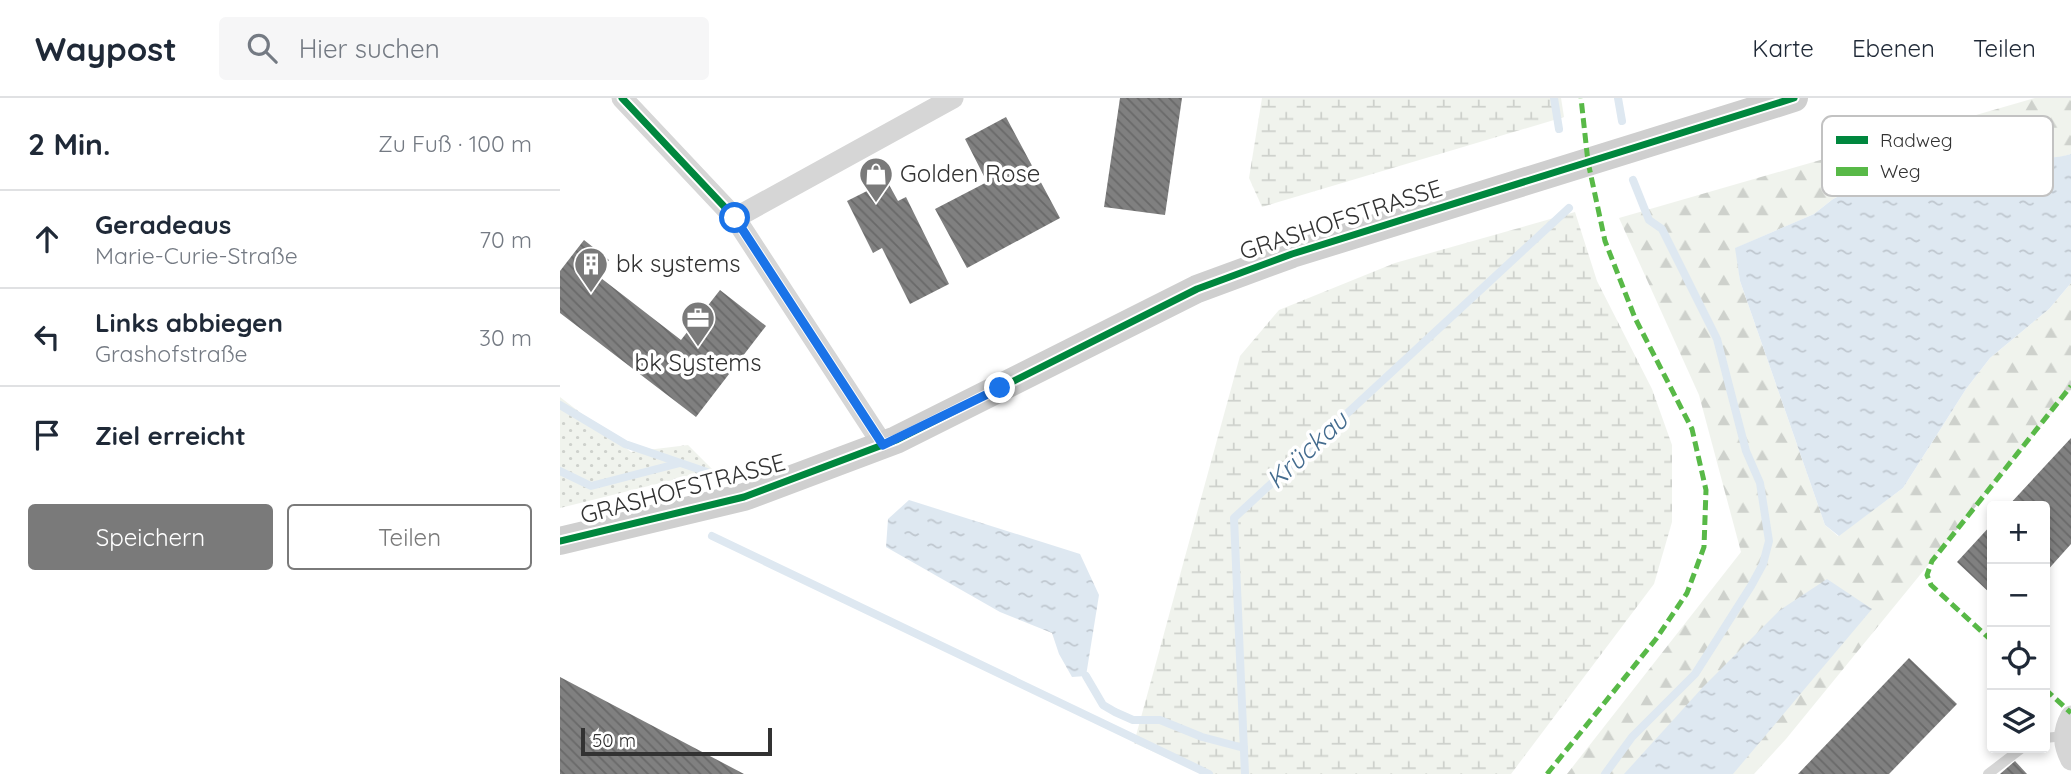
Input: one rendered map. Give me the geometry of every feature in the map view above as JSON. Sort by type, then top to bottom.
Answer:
[{"type":"street","points":[[622,98],[735,218],[883,445]]},
{"type":"street","points":[[735,218],[953,98]]},
{"type":"street","name":"GRASHOFSTRASSE","points":[[560,541],[744,497],[883,445],[1197,289],[1292,254],[1794,98]]},
{"type":"street","points":[[2060,730],[2071,760]]},
{"type":"lane","points":[[1988,774],[2015,753]]},
{"type":"green space","points":[[1262,98],[1561,98],[1564,117],[1262,207],[1249,178]]},
{"type":"green space","points":[[2035,98],[2071,98],[2071,154],[2053,157],[2053,116],[1973,116]]},
{"type":"green space","points":[[1822,159],[1822,196],[1839,196],[1814,214],[1736,248],[1740,281],[1825,525],[1838,536],[1903,488],[1966,389],[1990,358],[2049,309],[2071,283],[2071,390],[1786,739],[1754,774],[1567,774],[1741,552],[1699,395],[1619,218]]},
{"type":"green space","points":[[1575,212],[1597,281],[1652,389],[1672,445],[1672,522],[1654,584],[1511,774],[1203,774],[1134,743],[1240,356],[1279,310],[1395,263]]},
{"type":"green space","points":[[560,397],[631,452],[688,445],[713,470],[560,508]]},
{"type":"water","points":[[2071,154],[2071,283],[2049,309],[1990,358],[1966,389],[1903,488],[1839,536],[1825,525],[1740,281],[1735,248],[1814,214],[1839,196],[2053,196],[2053,157]]},
{"type":"water","points":[[909,500],[1080,554],[1099,595],[1086,676],[1072,677],[1059,654],[1052,633],[1000,612],[886,547],[888,519]]},
{"type":"water","points":[[1827,579],[1872,609],[1733,774],[1624,774],[1703,687],[1780,610]]},
{"type":"building","points":[[1120,98],[1182,98],[1165,215],[1104,207]]},
{"type":"building","points":[[1006,117],[1060,218],[967,268],[935,209],[987,182],[965,139]]},
{"type":"building","points":[[887,181],[898,201],[906,197],[949,284],[910,304],[882,248],[873,253],[847,201]]},
{"type":"building","points":[[584,240],[609,260],[597,275],[681,340],[720,290],[766,326],[696,417],[560,313],[560,271]]},
{"type":"building","points":[[2071,438],[2071,544],[2050,567],[2050,501],[2013,501]]},
{"type":"building","points":[[1987,529],[1987,590],[1957,562]]},
{"type":"building","points":[[1909,658],[1957,704],[1889,774],[1798,774]]},
{"type":"building","points":[[560,677],[744,774],[560,774]]},
{"type":"building","points":[[2015,761],[2027,774],[2000,774]]},
{"type":"waterway","name":"Krückau","points":[[1554,98],[1559,129]]},
{"type":"waterway","points":[[1618,98],[1622,121]]},
{"type":"waterway","points":[[1605,774],[1632,737],[1695,674],[1751,586],[1763,564],[1769,541],[1760,483],[1746,451],[1717,339],[1662,229],[1649,220],[1633,180]]},
{"type":"waterway","name":"Krückau","points":[[1245,774],[1234,518],[1569,208]]},
{"type":"waterway","points":[[560,405],[625,444],[707,472]]},
{"type":"waterway","points":[[560,471],[591,486],[680,463]]},
{"type":"waterway","points":[[712,536],[1209,774]]},
{"type":"waterway","points":[[1086,676],[1103,705],[1115,712],[1133,720],[1160,720],[1202,737],[1244,748]]},
{"type":"marked path","points":[[1547,774],[1656,639],[1687,593],[1704,547],[1706,490],[1692,429],[1635,318],[1605,241],[1588,162],[1581,98]]},
{"type":"marked path","points":[[1987,636],[1931,585],[1927,575],[1932,561],[2071,386]]},
{"type":"marked path","points":[[2046,690],[2071,713]]},
{"type":"cycle path","points":[[622,98],[735,218],[883,445]]},
{"type":"cycle path","points":[[560,541],[744,497],[896,440],[1197,289],[1292,254],[1794,98]]},
{"type":"place","name":"Golden Rose","points":[[876,204]]},
{"type":"place","name":"bk systems","points":[[591,294]]},
{"type":"place","name":"bk Systems","points":[[698,348]]},
{"type":"route","points":[[735,218],[883,445],[1000,388]]}]
